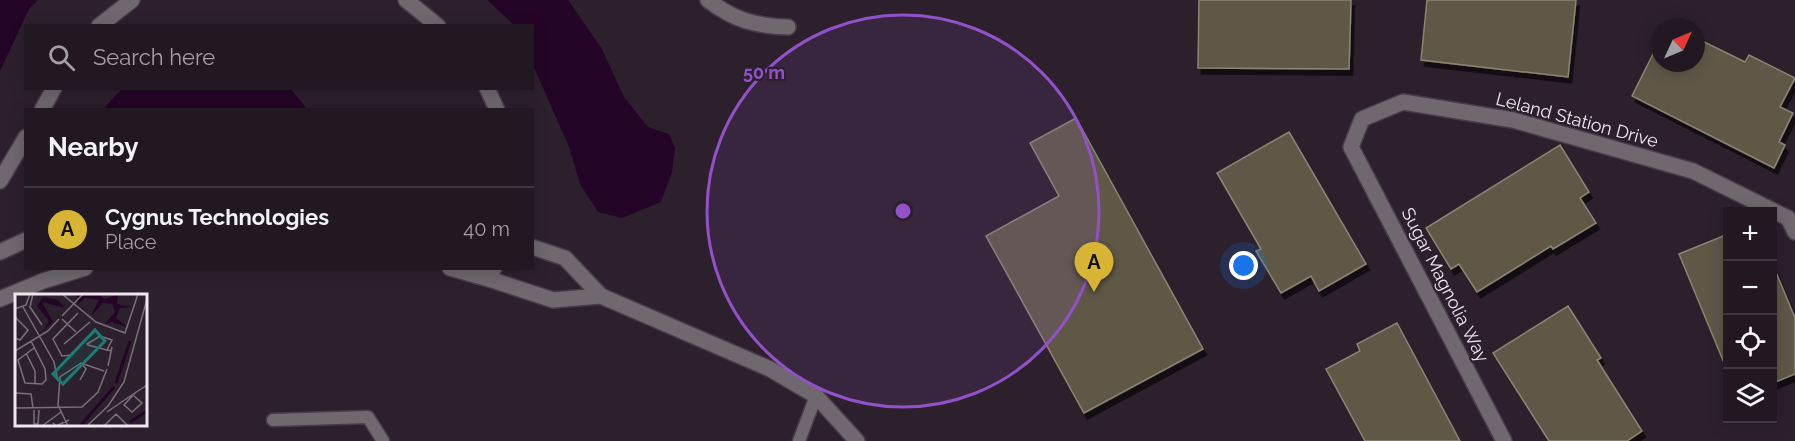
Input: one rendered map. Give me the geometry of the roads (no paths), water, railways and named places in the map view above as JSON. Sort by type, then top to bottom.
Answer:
[{"type":"street","points":[[102,24],[132,0]]},
{"type":"street","points":[[406,0],[436,24]]},
{"type":"street","points":[[708,0],[743,21],[788,27]]},
{"type":"street","points":[[43,108],[53,90]]},
{"type":"street","points":[[489,90],[496,108]]},
{"type":"street","name":"Leland Station Drive","points":[[1351,147],[1362,119],[1403,102],[1513,120],[1693,171],[1788,218],[1795,232]]},
{"type":"street","points":[[0,182],[24,140]]},
{"type":"street","name":"Sugar Magnolia Way","points":[[1351,147],[1504,441]]},
{"type":"street","points":[[0,252],[24,241]]},
{"type":"street","points":[[534,248],[565,258],[600,297],[770,369],[816,396],[857,441]]},
{"type":"street","points":[[0,299],[41,275],[73,270]]},
{"type":"street","points":[[464,270],[492,274],[553,300],[600,297]]},
{"type":"lane","points":[[799,441],[816,396]]},
{"type":"lane","points":[[273,420],[368,417],[383,441]]},
{"type":"place","name":"Cygnus Technologies","points":[[1094,292]]}]
